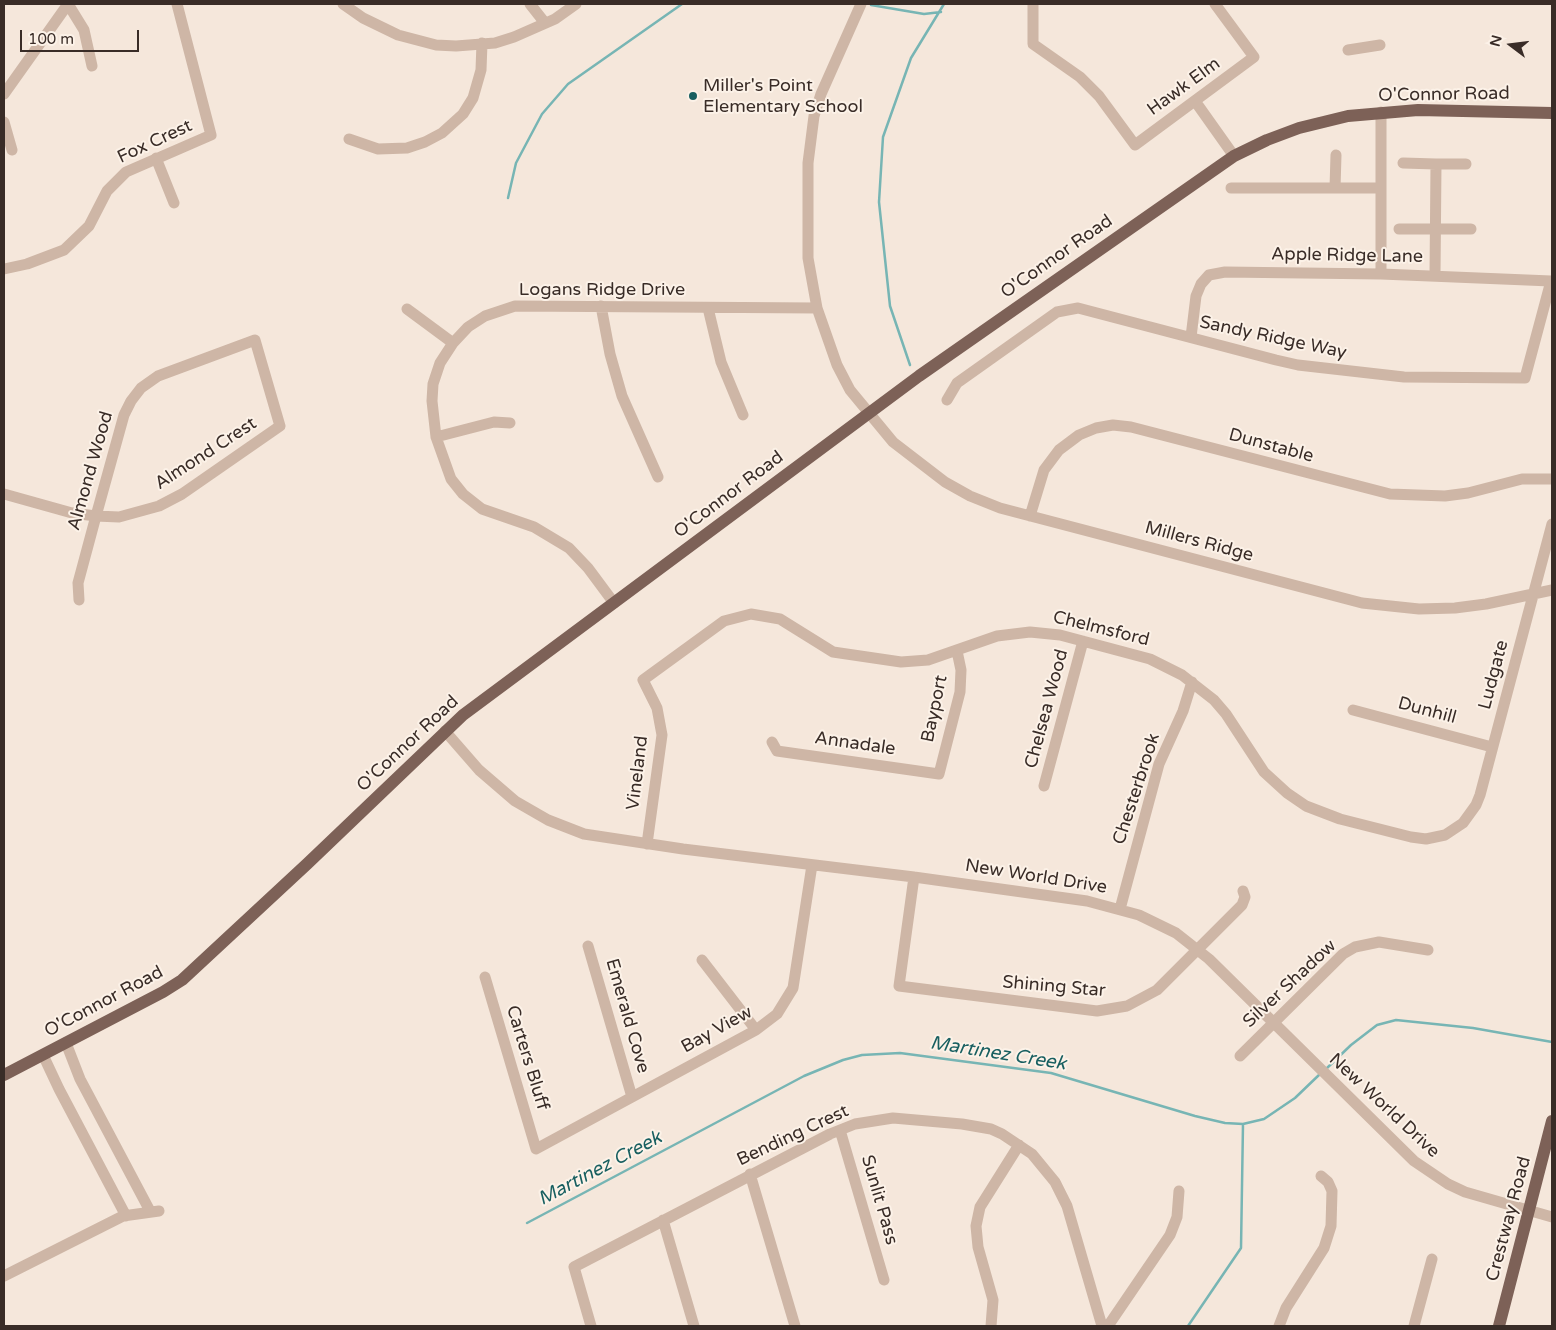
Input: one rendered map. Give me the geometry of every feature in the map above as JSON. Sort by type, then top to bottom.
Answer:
[{"type":"main road","name":"O'Connor Road","points":[[4,1075],[163,992],[199,966],[463,715],[868,414],[1022,303],[1234,156],[1267,140],[1299,128],[1348,116],[1418,110],[1552,113]]},
{"type":"main road","name":"Crestway Road","points":[[1498,1326],[1552,1121]]},
{"type":"street","points":[[4,94],[68,4],[84,30],[92,66]]},
{"type":"street","name":"Fox Crest","points":[[4,269],[27,264],[64,250],[89,226],[107,191],[126,172],[211,135],[177,4]]},
{"type":"street","points":[[343,4],[380,28],[417,41],[456,46],[482,44],[514,37],[545,23],[576,4]]},
{"type":"street","points":[[530,4],[545,23]]},
{"type":"street","name":"Millers Ridge","points":[[861,4],[820,94],[811,135],[807,228],[808,258],[817,308],[837,365],[850,390],[893,442],[946,482],[970,496],[1000,508],[1362,603],[1404,608],[1455,608],[1486,604],[1552,590]]},
{"type":"street","name":"Hawk Elm","points":[[1033,4],[1032,44],[1080,77],[1099,96],[1135,145],[1254,58],[1215,4]]},
{"type":"street","points":[[350,139],[378,149],[407,148],[425,142],[442,133],[463,114],[473,98],[481,70],[482,44]]},
{"type":"street","points":[[1348,50],[1380,45]]},
{"type":"street","points":[[1194,102],[1234,156]]},
{"type":"street","points":[[1381,112],[1381,274]]},
{"type":"street","points":[[4,122],[12,150]]},
{"type":"street","points":[[1336,155],[1336,188]]},
{"type":"street","points":[[156,158],[174,204]]},
{"type":"street","points":[[1403,163],[1466,164]]},
{"type":"street","points":[[1435,275],[1436,164]]},
{"type":"street","points":[[1231,188],[1381,188]]},
{"type":"street","points":[[1398,228],[1472,229]]},
{"type":"street","name":"Apple Ridge Lane","points":[[1191,337],[1196,296],[1202,284],[1209,275],[1225,272],[1435,275],[1551,281],[1525,378]]},
{"type":"street","name":"Logans Ridge Drive","points":[[614,603],[579,558],[558,540],[534,527],[492,514],[463,494],[445,468],[432,415],[433,384],[440,363],[453,343],[477,321],[504,308],[526,305],[817,308]]},
{"type":"street","points":[[601,306],[610,354],[622,396],[658,477]]},
{"type":"street","points":[[708,308],[721,362],[743,415]]},
{"type":"street","name":"Sandy Ridge Way","points":[[947,400],[957,383],[1057,312],[1078,308],[1108,311],[1191,337],[1298,365],[1361,374],[1404,377],[1525,378]]},
{"type":"street","points":[[407,309],[453,343]]},
{"type":"street","name":"Almond Crest","points":[[4,494],[72,513],[119,517],[158,506],[182,494],[280,426],[255,340]]},
{"type":"street","name":"Almond Wood","points":[[79,600],[78,583],[124,415],[141,388],[158,376],[255,340]]},
{"type":"street","points":[[436,437],[494,422],[510,423]]},
{"type":"street","name":"Dunstable","points":[[1030,516],[1041,478],[1048,463],[1059,450],[1079,435],[1096,428],[1114,426],[1131,427],[1390,494],[1445,496],[1468,493],[1522,479],[1552,479]]},
{"type":"street","name":"Ludgate","points":[[1456,829],[1476,805],[1552,524]]},
{"type":"street","name":"Chelmsford","points":[[643,680],[724,621],[751,614],[780,619],[819,645],[841,654],[914,662],[957,651],[981,641],[1014,633],[1047,633],[1150,659],[1192,682],[1226,714],[1264,772],[1287,793],[1306,806],[1340,819],[1418,839],[1434,838],[1456,829]]},
{"type":"street","name":"Chelsea Wood","points":[[1044,786],[1083,641]]},
{"type":"street","name":"Bayport","points":[[939,774],[960,692],[961,670],[957,651]]},
{"type":"street","name":"Vineland","points":[[643,680],[657,708],[662,735],[647,844]]},
{"type":"street","name":"Chesterbrook","points":[[1120,909],[1159,764],[1183,711],[1192,682]]},
{"type":"street","name":"Dunhill","points":[[1353,710],[1492,747]]},
{"type":"street","name":"New World Drive","points":[[445,731],[497,788],[534,813],[584,834],[647,844],[914,877],[1087,901],[1120,909],[1164,926],[1197,950],[1414,1161],[1434,1176],[1465,1192],[1552,1216]]},
{"type":"street","name":"Annadale","points":[[772,742],[777,751],[939,774]]},
{"type":"street","name":"Bay View","points":[[536,1149],[756,1030],[777,1014],[787,1000],[792,988],[812,865]]},
{"type":"street","name":"Shining Star","points":[[914,877],[899,986],[1086,1010],[1107,1010],[1127,1006],[1148,996],[1165,983],[1242,905],[1245,897],[1243,891]]},
{"type":"street","name":"Silver Shadow","points":[[1240,1056],[1333,963],[1355,947],[1368,943],[1388,942],[1428,950]]},
{"type":"street","name":"Emerald Cove","points":[[588,946],[632,1097]]},
{"type":"street","points":[[702,960],[756,1030]]},
{"type":"street","name":"Carters Bluff","points":[[485,977],[536,1149]]},
{"type":"street","points":[[4,1276],[126,1216],[155,1211],[80,1079],[66,1043]]},
{"type":"street","points":[[43,1054],[59,1089],[126,1216]]},
{"type":"street","name":"Bending Crest","points":[[591,1326],[574,1267],[750,1174],[840,1130],[876,1119],[922,1119],[991,1129],[1019,1144],[1045,1168],[1055,1182],[1067,1206],[1102,1326]]},
{"type":"street","name":"Sunlit Pass","points":[[840,1130],[884,1280]]},
{"type":"street","points":[[991,1326],[993,1300],[978,1247],[976,1226],[980,1207],[1019,1144]]},
{"type":"street","points":[[750,1174],[794,1326]]},
{"type":"street","points":[[1279,1326],[1286,1308],[1318,1261],[1326,1241],[1330,1226],[1332,1191],[1328,1182],[1322,1176]]},
{"type":"street","points":[[1108,1326],[1170,1235],[1177,1217],[1179,1191]]},
{"type":"street","points":[[663,1220],[694,1326]]},
{"type":"street","points":[[1414,1326],[1432,1259]]},
{"type":"waterway","points":[[508,198],[516,163],[542,114],[568,84],[682,4]]},
{"type":"waterway","points":[[910,365],[890,306],[879,202],[883,137],[911,58],[944,4]]},
{"type":"waterway","points":[[871,5],[924,14],[941,12]]},
{"type":"waterway","name":"Martinez Creek","points":[[1326,1069],[1351,1045],[1377,1025],[1396,1020],[1473,1028],[1552,1042]]},
{"type":"waterway","name":"Martinez Creek","points":[[527,1223],[804,1076],[843,1060],[862,1055],[900,1053],[1051,1073],[1195,1116],[1225,1123],[1243,1124],[1264,1119],[1295,1098],[1320,1074]]},
{"type":"waterway","points":[[1188,1326],[1241,1248],[1243,1124]]},
{"type":"place","name":"Miller's Point Elementary School","points":[[693,96]]}]
